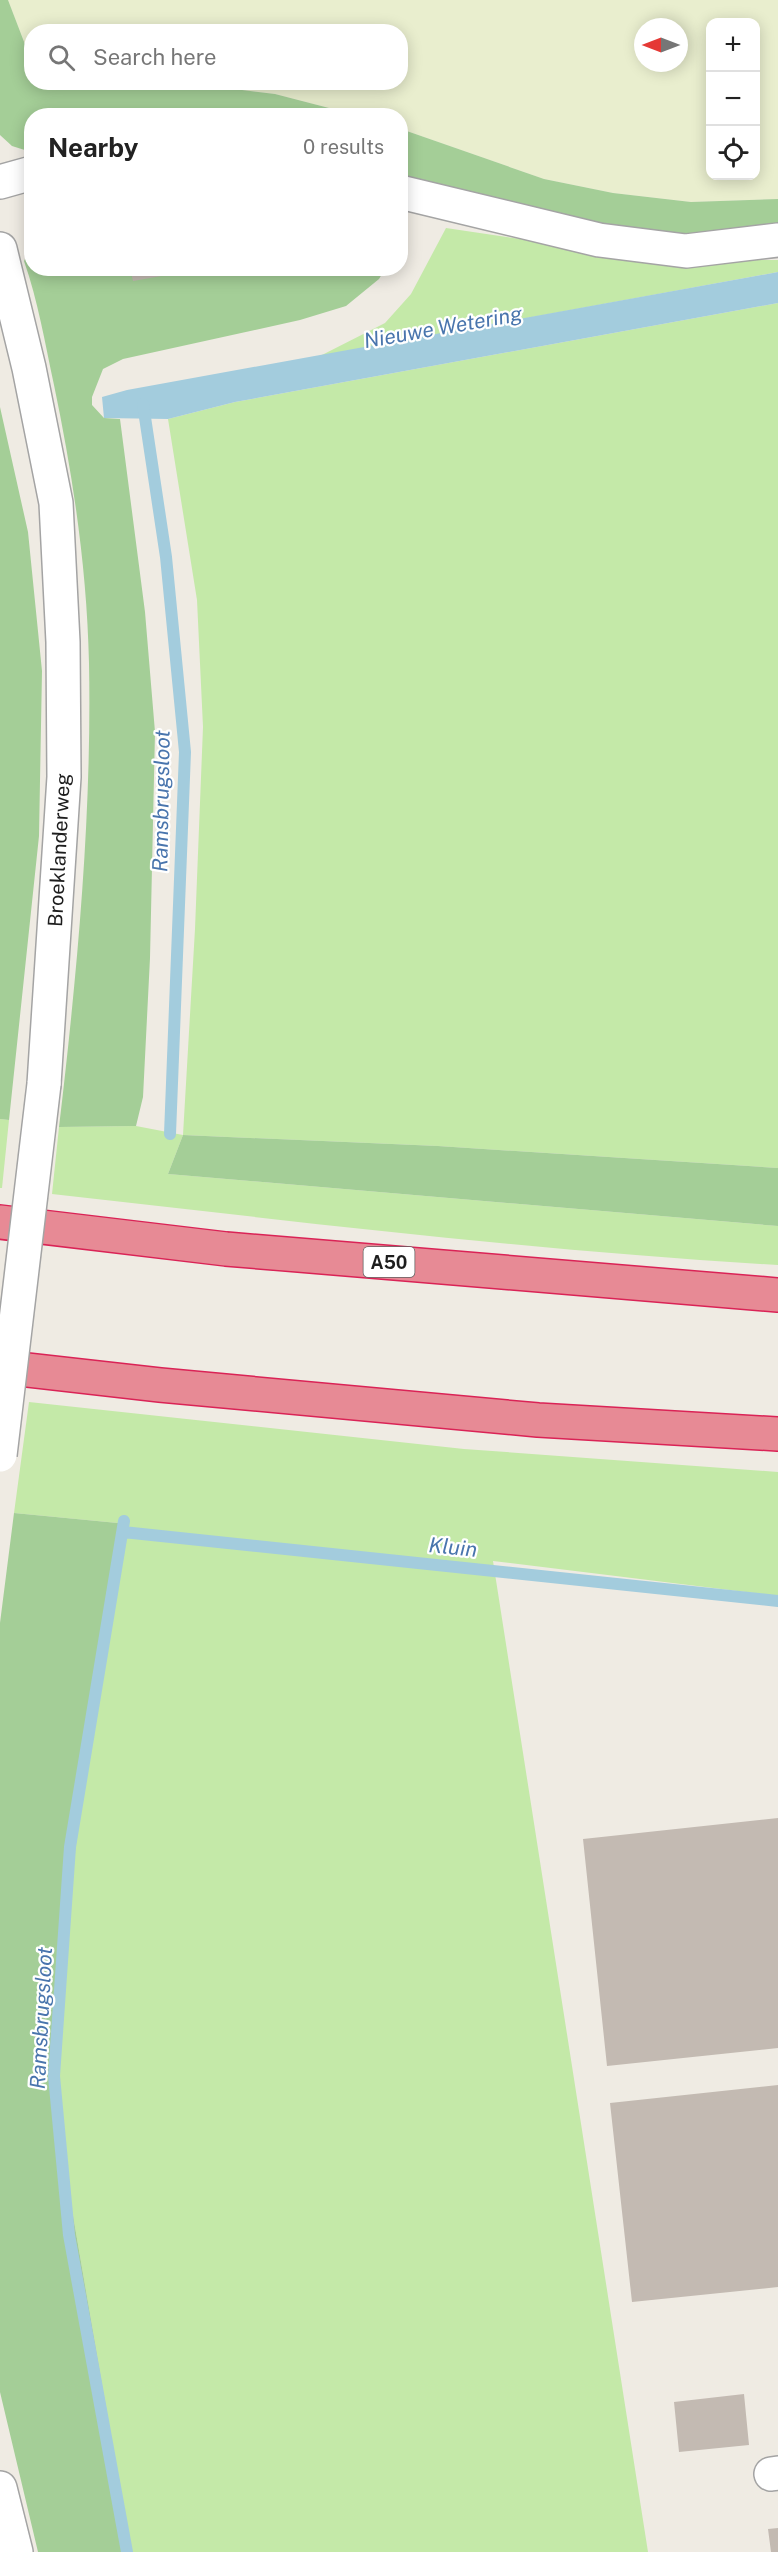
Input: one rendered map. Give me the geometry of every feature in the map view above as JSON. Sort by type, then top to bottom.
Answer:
[{"type":"highway","name":"A50","points":[[0,1222],[226,1249],[778,1295]]},
{"type":"highway","points":[[0,1367],[171,1386],[538,1420],[778,1434]]},
{"type":"street","points":[[0,182],[24,174]]},
{"type":"street","points":[[408,194],[598,240],[686,251],[778,240]]},
{"type":"street","name":"Broeklanderweg","points":[[0,249],[29,368],[56,503],[61,607],[64,777],[44,1084],[0,1455]]},
{"type":"street","points":[[0,2488],[16,2552]]},
{"type":"green space","points":[[0,0],[8,0],[24,42],[24,90],[243,90],[275,94],[329,108],[24,108],[24,150],[12,146],[0,135]]},
{"type":"green space","points":[[8,0],[778,0],[778,199],[691,202],[613,193],[544,179],[408,131],[408,108],[329,108],[275,94],[243,90],[408,90],[408,24],[24,24],[24,42]]},
{"type":"green space","points":[[408,131],[544,179],[613,193],[691,202],[778,199],[778,231],[761,234],[663,233],[577,220],[408,179]]},
{"type":"green space","points":[[446,228],[653,254],[778,260],[778,272],[320,356],[385,323],[411,294]]},
{"type":"green space","points":[[28,276],[381,276],[346,306],[300,320],[123,359],[103,369],[92,397],[92,405],[104,418],[120,419],[145,612],[155,732],[150,958],[143,1097],[136,1126],[59,1127],[72,1012],[86,837],[89,721],[88,628],[73,488],[61,419]]},
{"type":"green space","points":[[778,303],[778,1168],[438,1146],[183,1135],[195,929],[203,727],[197,600],[168,419],[235,402]]},
{"type":"green space","points":[[0,407],[28,532],[42,671],[39,836],[9,1120],[0,1119]]},
{"type":"green space","points":[[0,1119],[9,1120],[2,1188],[0,1188]]},
{"type":"green space","points":[[136,1126],[183,1135],[168,1174],[778,1226],[778,1265],[505,1244],[52,1194],[59,1127]]},
{"type":"green space","points":[[183,1135],[438,1146],[778,1168],[778,1226],[168,1174]]},
{"type":"green space","points":[[29,1402],[464,1449],[778,1472],[778,1596],[493,1561],[648,2552],[131,2552],[64,2163],[56,2077],[59,2008],[69,1900],[97,1683],[128,1524],[14,1513]]},
{"type":"green space","points":[[14,1513],[128,1524],[97,1683],[69,1900],[59,2008],[56,2077],[64,2163],[131,2552],[38,2552],[0,2392],[0,1623]]},
{"type":"water","points":[[778,272],[778,303],[235,402],[168,419],[104,418],[102,397],[127,390]]},
{"type":"building","points":[[132,276],[161,276],[133,281]]},
{"type":"building","points":[[778,1818],[778,2048],[607,2066],[583,1839]]},
{"type":"building","points":[[778,2085],[778,2287],[632,2302],[610,2103]]},
{"type":"building","points":[[744,2394],[749,2445],[679,2452],[674,2402]]},
{"type":"building","points":[[778,2528],[778,2552],[771,2552],[768,2529]]},
{"type":"waterway","name":"Ramsbrugsloot","points":[[143,404],[166,557],[185,752],[170,1134]]},
{"type":"waterway","name":"Ramsbrugsloot","points":[[124,1521],[70,1847],[54,2076],[69,2235],[127,2552]]},
{"type":"waterway","name":"Kluin","points":[[123,1532],[778,1601]]},
{"type":"water label","name":"Nieuwe Wetering","points":[[443,327]]}]
